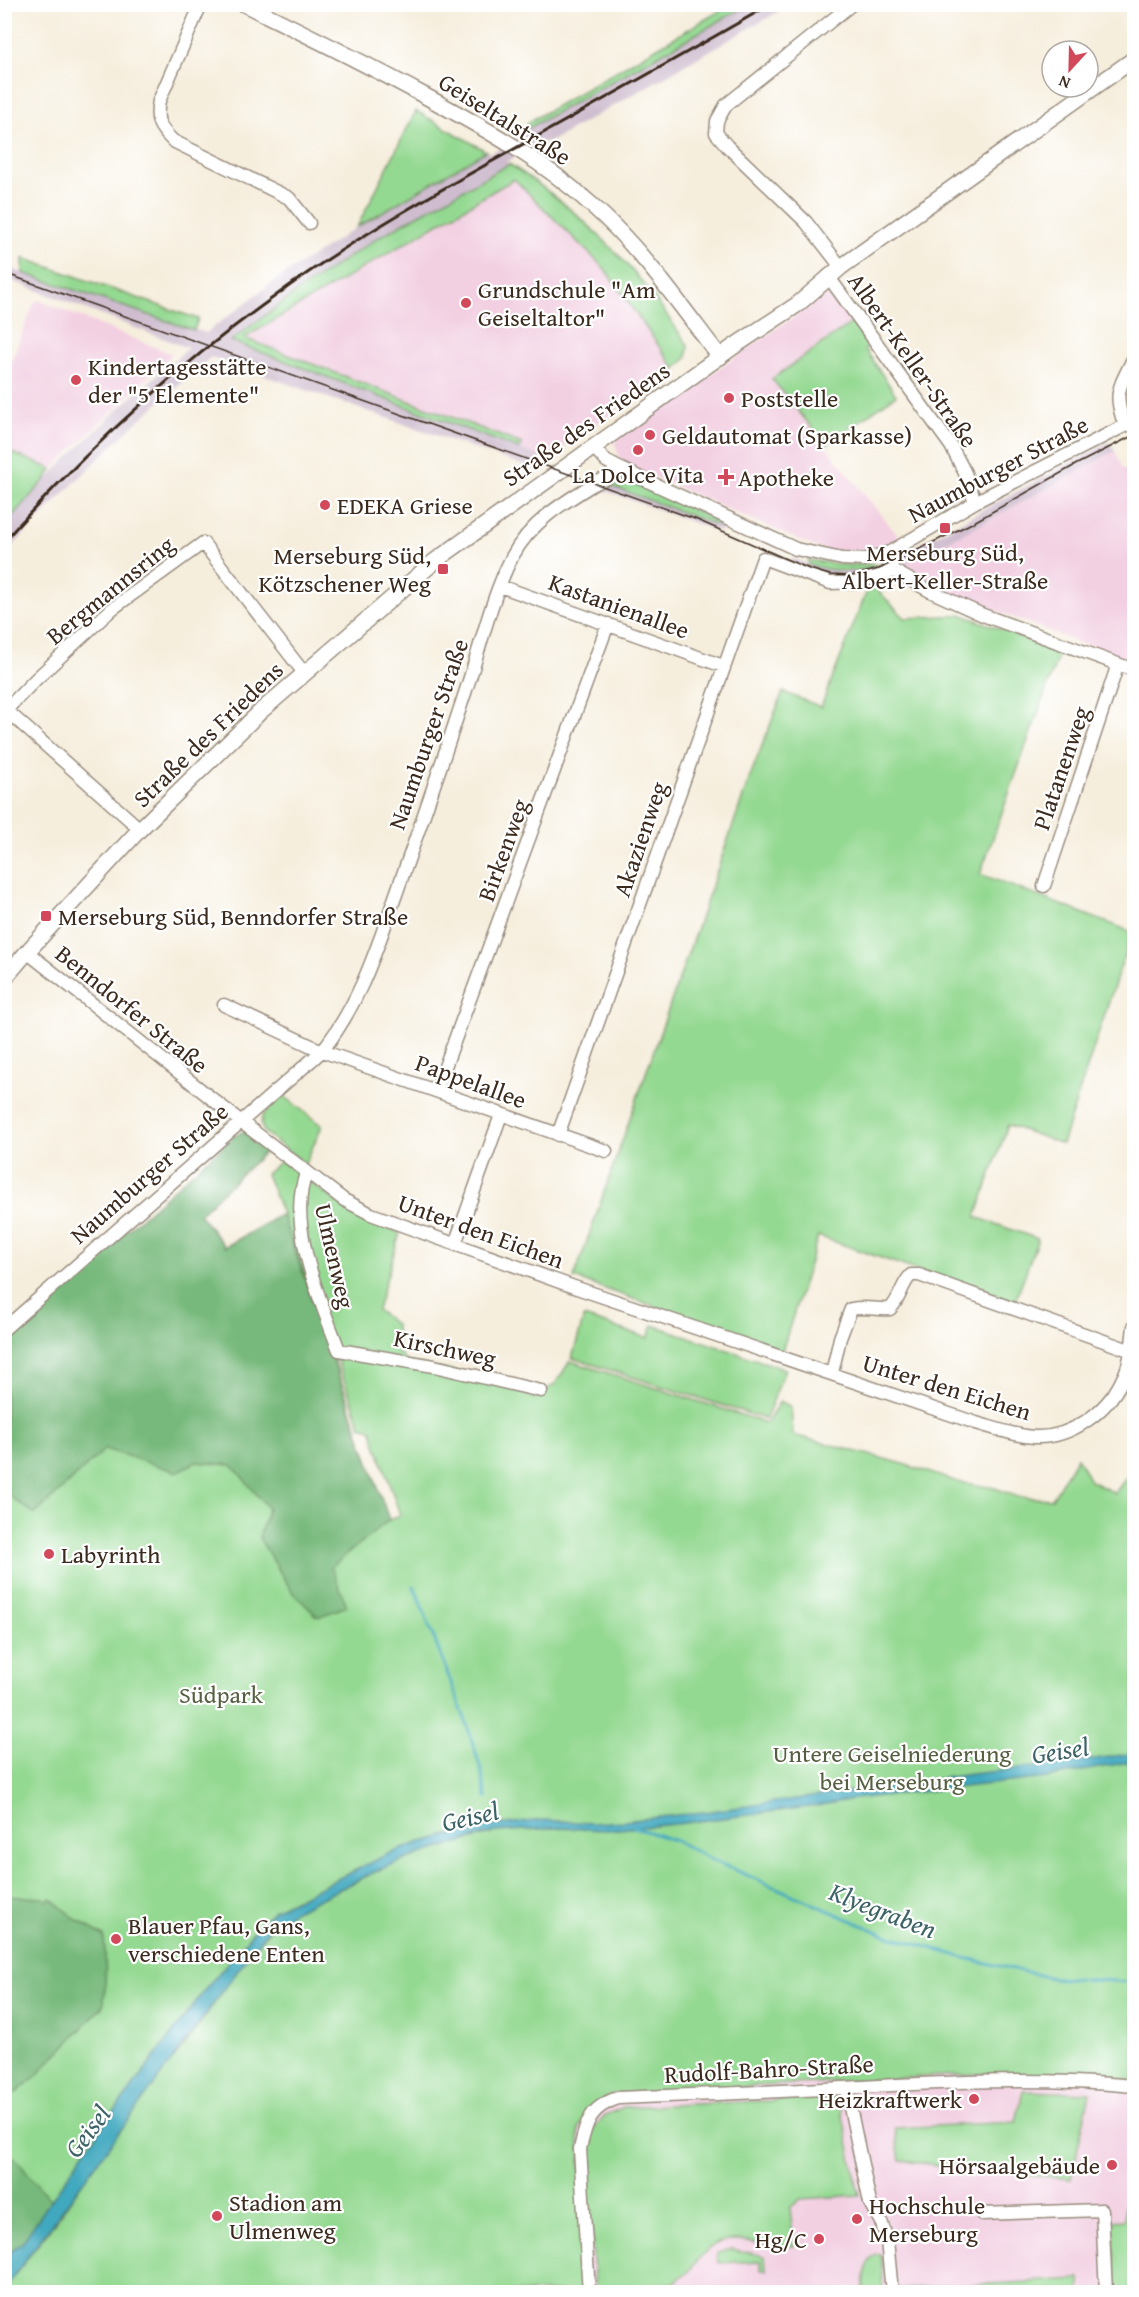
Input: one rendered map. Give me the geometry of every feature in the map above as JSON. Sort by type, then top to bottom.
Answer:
[{"type":"street","points":[[201,4],[159,101],[156,115],[162,129],[173,141],[289,198],[309,223]]},
{"type":"street","name":"Geiseltalstraße","points":[[244,4],[345,53],[462,116],[541,163],[594,206],[645,258],[720,357]]},
{"type":"street","name":"Albert-Keller-Straße","points":[[852,4],[726,105],[717,121],[716,133],[806,222],[835,272],[951,446],[965,473],[975,502]]},
{"type":"street","name":"Straße des Friedens","points":[[4,979],[140,829],[304,673],[435,561],[720,357],[798,304],[835,272],[1134,59]]},
{"type":"street","points":[[1130,423],[1118,406],[1119,388],[1134,357]]},
{"type":"street","name":"Naumburger Straße","points":[[593,447],[606,461],[617,467],[796,549],[842,559],[864,560],[883,555],[975,502],[1130,423]]},
{"type":"street","name":"Naumburger Straße","points":[[4,1329],[322,1051],[338,1031],[370,968],[444,759],[500,586],[512,556],[536,524],[595,483],[608,477],[617,467]]},
{"type":"street","name":"Bergmannsring","points":[[5,711],[112,609],[203,543],[304,673]]},
{"type":"street","points":[[883,555],[894,571],[911,582],[983,615],[1134,670]]},
{"type":"street","name":"Akazienweg","points":[[558,1135],[763,558],[830,583],[859,582],[894,571]]},
{"type":"street","name":"Kastanienallee","points":[[500,586],[723,666]]},
{"type":"street","name":"Birkenweg","points":[[436,1091],[608,624]]},
{"type":"street","name":"Platanenweg","points":[[1044,886],[1118,664]]},
{"type":"street","points":[[5,711],[140,829]]},
{"type":"street","name":"Benndorfer Straße","points":[[27,952],[240,1121]]},
{"type":"street","points":[[224,1005],[322,1051]]},
{"type":"street","name":"Pappelallee","points":[[322,1051],[606,1151]]},
{"type":"street","points":[[455,1244],[501,1115]]},
{"type":"street","name":"Unter den Eichen","points":[[240,1121],[344,1200],[371,1214],[574,1287],[832,1372],[976,1423],[1033,1437],[1068,1432],[1092,1417],[1110,1400],[1123,1380],[1132,1351],[919,1275],[911,1275],[906,1280],[899,1300],[890,1309],[877,1310],[861,1307],[851,1309],[840,1338],[832,1372]]},
{"type":"street","name":"Ulmenweg","points":[[307,1172],[300,1194],[300,1223],[316,1286],[339,1350]]},
{"type":"street","points":[[1132,1351],[1134,1326]]},
{"type":"street","name":"Kirschweg","points":[[339,1350],[434,1366],[541,1391]]},
{"type":"street","name":"Rudolf-Bahro-Straße","points":[[589,2292],[580,2149],[591,2114],[602,2103],[618,2098],[846,2088],[897,2083],[1070,2080],[1134,2086]]},
{"type":"street","points":[[846,2088],[870,2203],[882,2224],[890,2261],[892,2292]]},
{"type":"street","points":[[982,2214],[1102,2211],[1106,2292]]},
{"type":"shaded area","points":[[748,5],[790,5],[548,143],[545,141],[506,162],[509,164],[448,198],[231,341],[549,460],[536,470],[211,357],[129,429],[5,554],[4,524],[45,480],[116,411],[188,348],[5,278],[5,267],[206,333],[273,282],[357,227],[486,151],[491,153],[530,132],[527,129]]},
{"type":"shaded area","name":"Grundschule \"Am Geiseltaltor\"","points":[[514,179],[604,268],[675,369],[558,451],[549,460],[519,449],[521,444],[244,338]]},
{"type":"shaded area","points":[[831,291],[853,322],[772,380],[899,537],[880,548],[861,552],[817,548],[622,463],[614,442]]},
{"type":"shaded area","name":"Kindertagesstätte der \"5 Elemente\"","points":[[38,300],[172,354],[52,469],[5,450],[5,395],[9,386],[6,374],[34,303]]},
{"type":"shaded area","points":[[1109,442],[1115,451],[980,525],[900,565],[897,556]]},
{"type":"shaded area","points":[[1115,451],[1122,467],[1134,475],[1134,664],[947,592],[900,565],[980,525]]},
{"type":"shaded area","points":[[605,484],[722,527],[720,532],[598,488]]},
{"type":"shaded area","points":[[793,558],[809,565],[841,572],[855,572],[878,566],[881,572],[868,576],[831,579],[790,565]]},
{"type":"shaded area","name":"Hochschule Merseburg","points":[[997,2073],[1134,2080],[1134,2292],[583,2292],[579,2129],[586,2113],[598,2101],[612,2094]]},
{"type":"green space","points":[[730,5],[748,5],[527,129],[527,123]]},
{"type":"green space","points":[[416,111],[486,151],[357,227]]},
{"type":"green space","points":[[509,164],[578,216],[609,245],[645,285],[688,345],[687,358],[675,369],[604,268],[514,179],[244,338],[522,444],[519,449],[231,341],[298,291],[379,237]]},
{"type":"green space","points":[[23,258],[198,319],[194,330],[23,273]]},
{"type":"green space","points":[[853,322],[869,345],[865,349],[896,395],[826,445],[772,379]]},
{"type":"green space","points":[[5,450],[52,469],[45,480],[5,524]]},
{"type":"green space","points":[[614,480],[631,482],[718,521],[722,527],[605,484]]},
{"type":"green space","points":[[808,560],[845,565],[872,564],[878,566],[852,571],[835,570],[809,565]]},
{"type":"green space","points":[[870,583],[905,618],[963,615],[1060,651],[980,874],[1132,932],[1062,1144],[1008,1125],[976,1217],[1038,1239],[1014,1304],[818,1236],[782,1351],[574,1278],[751,774],[783,692],[821,707]]},
{"type":"green space","points":[[283,1095],[322,1126],[305,1164],[264,1132],[261,1125],[262,1116]]},
{"type":"green space","points":[[242,1132],[269,1148],[199,1214],[225,1247],[282,1214],[266,1174],[281,1161],[353,1214],[400,1233],[377,1310],[396,1325],[397,1350],[406,1362],[478,1376],[535,1398],[556,1383],[570,1361],[767,1423],[780,1401],[791,1407],[793,1435],[900,1463],[958,1482],[995,1488],[1018,1497],[1052,1499],[1077,1457],[1090,1481],[1115,1493],[1134,1467],[1134,2080],[997,2073],[612,2094],[592,2108],[579,2129],[583,2292],[5,2292],[5,2288],[61,2214],[156,2080],[188,2041],[235,1974],[275,1923],[381,1869],[420,1854],[493,1833],[467,1830],[418,1843],[386,1855],[274,1910],[204,1991],[86,2149],[22,2243],[11,2250],[5,2259],[5,1337]],"holes":[[[292,1239],[361,1426],[371,1429],[400,1515],[389,1520]]]},
{"type":"green space","points":[[242,1132],[248,1132],[269,1148],[199,1214],[225,1247],[282,1214],[389,1520],[331,1567],[347,1606],[318,1617],[293,1593],[259,1538],[268,1508],[232,1465],[196,1462],[177,1472],[105,1449],[35,1514],[5,1493],[5,1337],[233,1137]]},
{"type":"green space","points":[[584,1317],[648,1338],[653,1325],[785,1369],[766,1419],[572,1358]]},
{"type":"green space","points":[[5,1896],[43,1898],[47,1901],[50,1898],[78,1921],[104,1936],[105,1953],[105,1995],[102,2007],[36,2076],[16,2093],[10,2090],[5,2093]]},
{"type":"green space","points":[[1023,2091],[1090,2093],[1071,2179],[900,2161],[895,2128],[1016,2122]]},
{"type":"green space","points":[[835,2098],[840,2102],[859,2195],[801,2199],[790,2208],[794,2246],[728,2240],[715,2244],[686,2273],[666,2286],[643,2292],[595,2292],[592,2238],[582,2161],[589,2159],[590,2133],[605,2115],[624,2107]]},
{"type":"green space","points":[[14,2157],[51,2201],[22,2243],[11,2250],[5,2259],[5,2160]]},
{"type":"green space","points":[[1125,2206],[1134,2206],[1134,2292],[1116,2292],[1112,2221],[1125,2220]]},
{"type":"green space","points":[[732,2249],[765,2256],[766,2270],[761,2270],[761,2261],[719,2263],[717,2253]]},
{"type":"green space","points":[[876,2255],[881,2255],[883,2292],[864,2292],[866,2267]]},
{"type":"green space","points":[[1080,2279],[1080,2292],[898,2292],[898,2289]]},
{"type":"water","points":[[1134,1753],[1134,1761],[1047,1778],[853,1799],[817,1806],[677,1824],[607,1830],[556,1828],[496,1832],[420,1854],[381,1869],[295,1911],[275,1923],[267,1931],[5,2288],[4,2267],[10,2252],[22,2243],[86,2149],[204,1991],[258,1926],[274,1910],[386,1855],[418,1843],[487,1826],[543,1820],[592,1823],[624,1821]]},
{"type":"waterway","name":"Geisel","points":[[414,1586],[466,1722],[481,1770],[486,1798]]},
{"type":"waterway","name":"Geisel","points":[[481,1829],[482,1819]]},
{"type":"waterway","name":"Klyegraben","points":[[634,1827],[676,1841],[714,1861],[883,1934],[965,1958],[1052,1978],[1134,1982]]},
{"type":"tram line","points":[[4,273],[695,519],[809,569],[830,575],[852,576],[879,569],[974,522],[1134,435]]},
{"type":"railway","points":[[4,541],[67,475],[133,412],[237,324],[305,275],[369,232],[436,193],[771,4]]},
{"type":"place","name":"Grundschule \"Am Geiseltaltor\"","points":[[466,303]]},
{"type":"place","name":"Kindertagesstätte der \"5 Elemente\"","points":[[76,380]]},
{"type":"place","name":"Poststelle","points":[[729,398]]},
{"type":"place","name":"Geldautomat (Sparkasse)","points":[[650,435]]},
{"type":"place","name":"La Dolce Vita","points":[[638,450]]},
{"type":"place","name":"Apotheke","points":[[726,477]]},
{"type":"place","name":"EDEKA Griese","points":[[325,505]]},
{"type":"place","name":"Merseburg Süd, Albert-Keller-Straße","points":[[945,528]]},
{"type":"place","name":"Merseburg Süd, Kötzschener Weg","points":[[443,569]]},
{"type":"place","name":"Merseburg Süd, Benndorfer Straße","points":[[46,916]]},
{"type":"place","name":"Labyrinth","points":[[49,1554]]},
{"type":"place","name":"Blauer Pfau, Gans, verschiedene Enten","points":[[116,1939]]},
{"type":"place","name":"Heizkraftwerk","points":[[974,2099]]},
{"type":"place","name":"Hörsaalgebäude","points":[[1112,2165]]},
{"type":"place","name":"Stadion am Ulmenweg","points":[[217,2216]]},
{"type":"place","name":"Hochschule Merseburg","points":[[857,2219]]},
{"type":"place","name":"Hg/C","points":[[819,2239]]},
{"type":"park label","name":"Südpark","points":[[221,1694]]},
{"type":"park label","name":"Untere Geiselniederung bei Merseburg","points":[[892,1767]]}]
